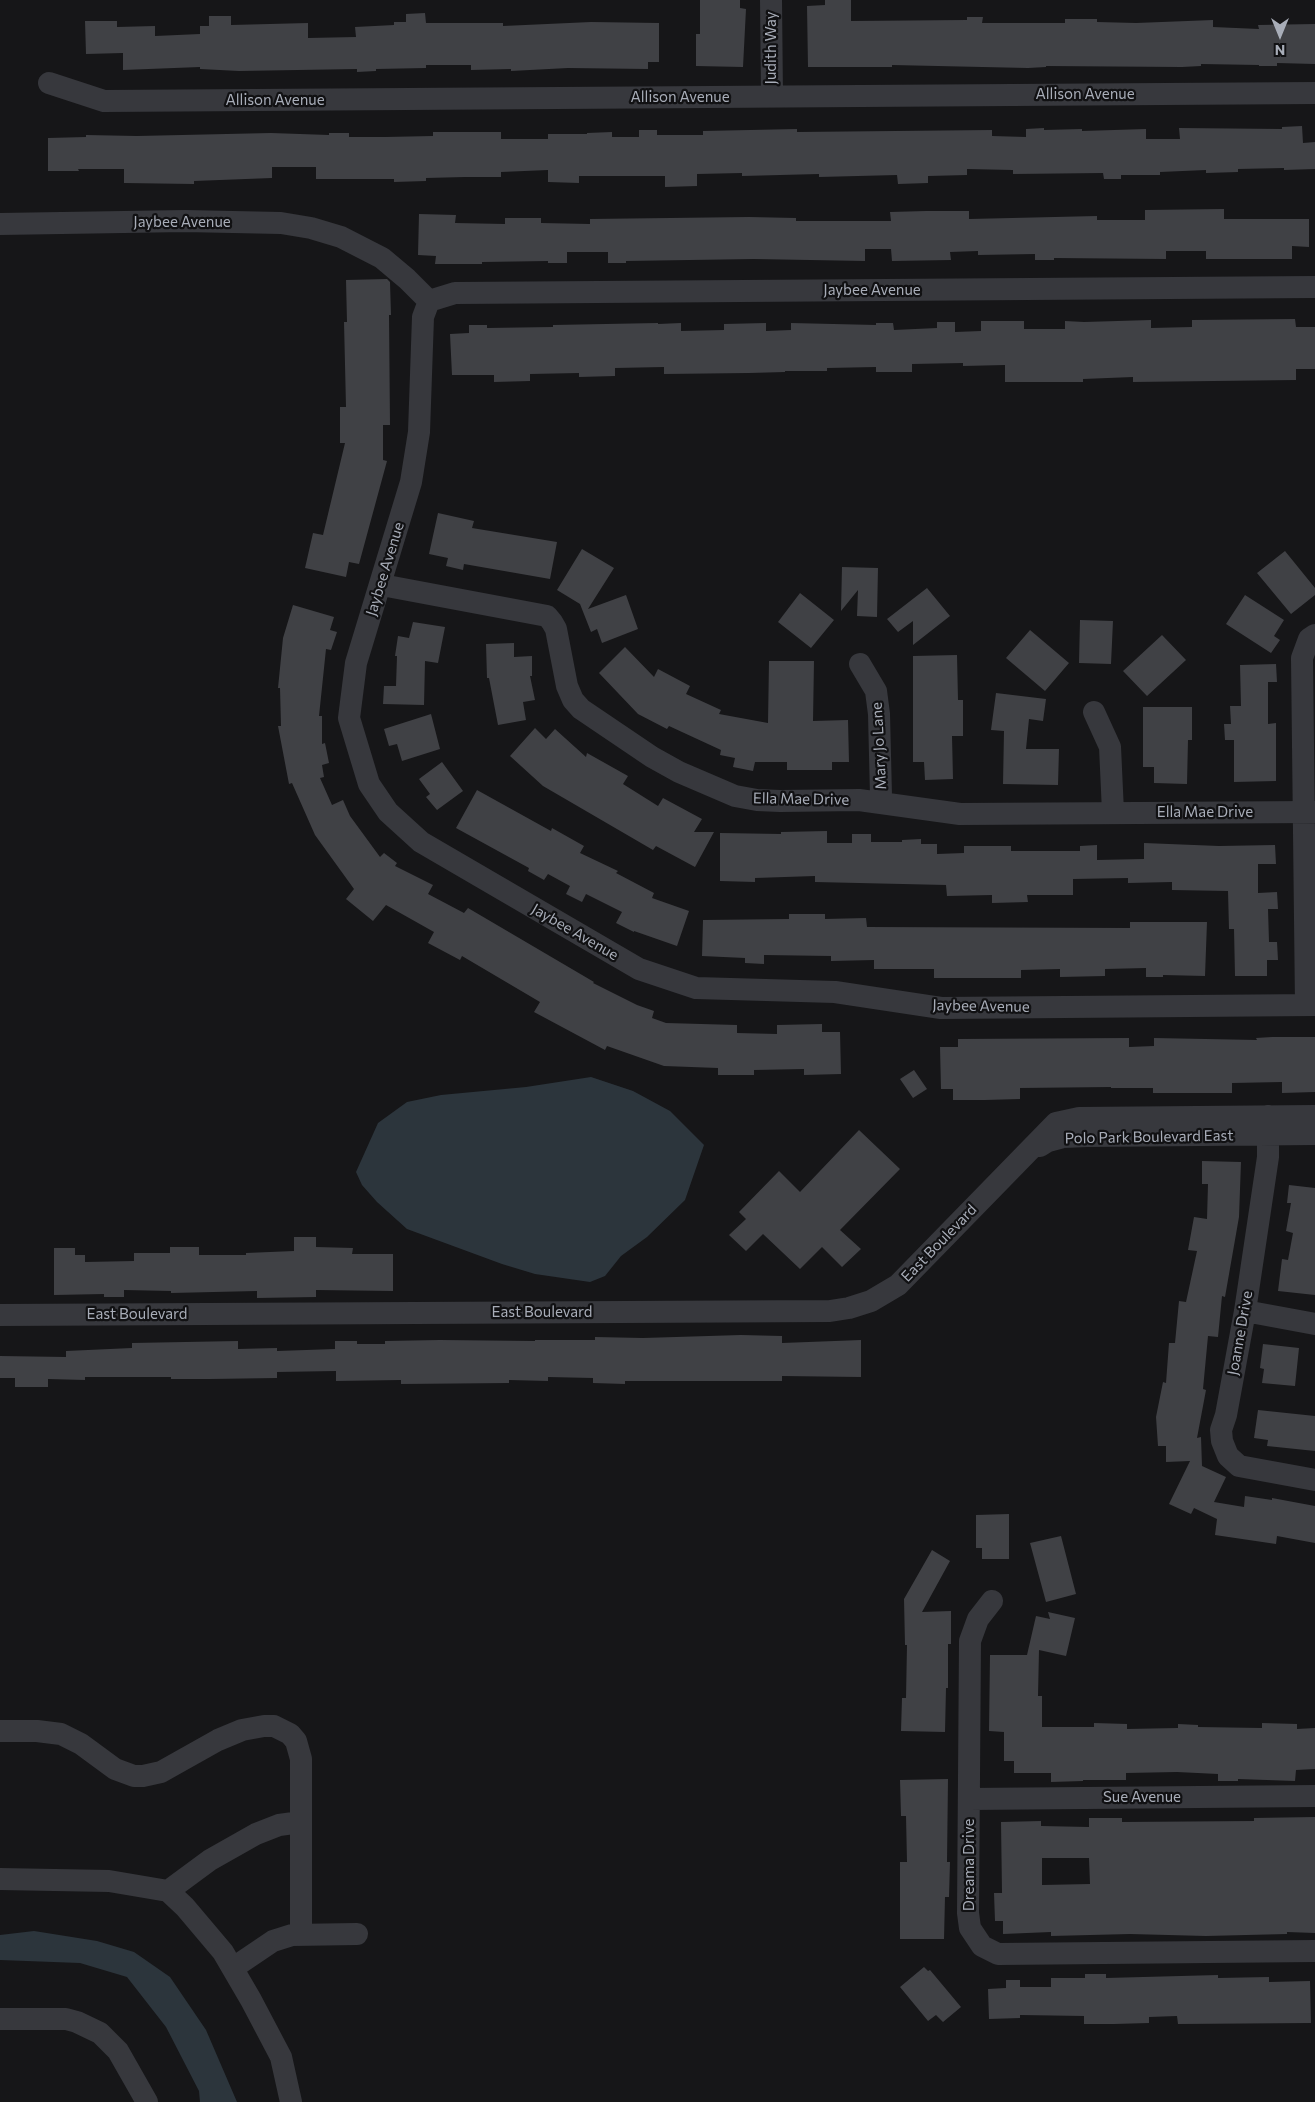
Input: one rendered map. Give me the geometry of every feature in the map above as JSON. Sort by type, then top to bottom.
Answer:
[{"type":"street","name":"Judith Way","points":[[772,0],[772,96]]},
{"type":"street","name":"Allison Avenue","points":[[49,83],[104,101],[1315,93]]},
{"type":"street","name":"Jaybee Avenue","points":[[0,224],[185,221],[281,223],[312,228],[341,237],[382,258],[430,301]]},
{"type":"street","name":"Jaybee Avenue","points":[[1311,1005],[941,1008],[835,992],[696,988],[639,969],[420,842],[388,812],[369,784],[349,718],[356,663],[411,482],[420,423],[423,317],[430,301],[455,292],[1315,287]]},
{"type":"street","name":"Ella Mae Drive","points":[[382,582],[388,586],[547,616],[556,629],[566,686],[573,700],[581,709],[652,756],[707,786],[735,796],[757,800],[828,799],[880,802],[960,814],[1310,812]]},
{"type":"street","points":[[1311,1005],[1310,812],[1302,658],[1309,639],[1315,635]]},
{"type":"street","name":"Mary Jo Lane","points":[[860,664],[876,691],[880,714],[882,796],[880,802]]},
{"type":"street","points":[[1094,712],[1110,747],[1114,812]]},
{"type":"street","name":"Polo Park Boulevard East","points":[[1268,1125],[1315,1116]]},
{"type":"street","name":"Polo Park Boulevard East","points":[[1024,1156],[1056,1124],[1079,1118],[1268,1125],[1315,1134]]},
{"type":"street","name":"Joanne Drive","points":[[1268,1125],[1268,1157],[1245,1311],[1226,1415],[1221,1430],[1224,1449],[1228,1456],[1239,1466],[1315,1480]]},
{"type":"street","name":"East Boulevard","points":[[0,1315],[830,1311],[849,1308],[871,1301],[898,1285],[1024,1156]]},
{"type":"street","points":[[1245,1311],[1315,1324]]},
{"type":"street","name":"Dreama Drive","points":[[992,1602],[978,1619],[970,1641],[968,1912],[970,1928],[982,1946],[998,1954],[1315,1951]]},
{"type":"street","points":[[0,1731],[37,1731],[61,1734],[81,1744],[115,1768],[134,1776],[161,1772],[218,1740],[242,1730],[274,1726],[290,1734],[299,1750],[301,1933]]},
{"type":"street","name":"Sue Avenue","points":[[969,1798],[1315,1796]]},
{"type":"street","points":[[168,1891],[210,1860],[256,1834],[279,1826],[300,1822]]},
{"type":"street","points":[[0,1879],[109,1881],[168,1891],[201,1925],[233,1968],[281,2057],[291,2102]]},
{"type":"street","points":[[233,1968],[273,1941],[301,1933],[357,1934]]},
{"type":"street","points":[[0,2019],[66,2020],[77,2022],[100,2033],[118,2051],[147,2102]]},
{"type":"shaded area","points":[[591,1077],[633,1091],[670,1111],[704,1145],[685,1200],[647,1237],[621,1256],[605,1276],[590,1282],[535,1274],[502,1264],[407,1229],[377,1202],[362,1185],[356,1172],[378,1123],[407,1102],[441,1095],[526,1087]]},
{"type":"shaded area","points":[[34,1931],[97,1941],[134,1952],[170,1977],[206,2030],[237,2102],[200,2102],[199,2091],[166,2027],[127,1977],[80,1963],[0,1960],[0,1935]]},
{"type":"building","points":[[700,0],[740,0],[740,8],[746,9],[743,67],[696,66],[696,34],[700,34]]},
{"type":"building","points":[[825,0],[851,0],[851,21],[967,20],[967,17],[983,17],[982,23],[1065,23],[1065,19],[1097,19],[1097,22],[1136,23],[1213,20],[1213,27],[1259,29],[1258,25],[1315,24],[1315,64],[1277,63],[1277,66],[1259,66],[1201,64],[1201,66],[1182,67],[1046,66],[1028,68],[892,65],[892,67],[808,67],[807,6],[825,5]]},
{"type":"building","points":[[425,13],[426,23],[503,23],[503,26],[591,22],[659,23],[659,62],[648,62],[648,69],[568,68],[511,71],[511,69],[471,70],[471,65],[426,65],[426,68],[376,69],[376,71],[357,72],[357,69],[239,71],[200,69],[200,67],[123,70],[123,53],[86,54],[85,21],[117,21],[117,27],[155,26],[155,36],[200,34],[200,26],[209,26],[209,16],[231,16],[231,25],[308,23],[308,38],[356,37],[355,27],[394,25],[394,22],[406,22],[406,14]]},
{"type":"building","points":[[1302,126],[1303,143],[1315,142],[1315,169],[1238,169],[1238,172],[1206,173],[1206,170],[1160,172],[1160,175],[1121,175],[1121,179],[1104,179],[1103,173],[1013,174],[1013,170],[967,169],[967,175],[928,176],[928,183],[898,184],[897,175],[819,177],[819,174],[742,176],[742,173],[697,174],[697,186],[665,187],[665,176],[579,176],[579,183],[548,182],[548,170],[501,172],[501,177],[426,178],[426,181],[394,182],[394,179],[316,179],[316,167],[272,167],[272,178],[194,181],[194,184],[124,183],[124,169],[48,171],[48,138],[86,137],[86,135],[137,136],[271,133],[329,135],[329,133],[349,133],[349,137],[385,137],[433,136],[433,132],[501,132],[501,139],[548,139],[548,134],[612,132],[612,137],[639,137],[639,130],[657,130],[657,135],[703,135],[703,131],[797,129],[797,132],[992,130],[992,136],[1026,137],[1026,129],[1044,128],[1044,130],[1082,129],[1082,131],[1146,129],[1146,139],[1180,139],[1179,128],[1282,129],[1282,127]]},
{"type":"building","points":[[1224,209],[1224,219],[1309,219],[1309,247],[1292,246],[1292,259],[1206,259],[1206,251],[1166,251],[1166,259],[1054,258],[1054,260],[1035,260],[1035,254],[978,255],[978,251],[950,252],[951,260],[892,261],[891,249],[865,249],[865,261],[754,259],[626,261],[626,263],[608,263],[608,252],[567,252],[567,263],[548,263],[548,261],[435,264],[436,256],[418,255],[419,214],[456,215],[455,223],[505,224],[505,218],[541,218],[541,223],[590,224],[590,219],[749,217],[796,218],[796,221],[891,221],[890,212],[926,211],[969,211],[969,219],[1097,216],[1097,220],[1145,220],[1145,210]]},
{"type":"building","points":[[387,279],[390,282],[391,315],[389,315],[390,425],[383,425],[383,460],[387,461],[359,564],[349,562],[346,577],[305,568],[313,533],[323,535],[345,443],[340,443],[340,407],[346,407],[344,322],[347,322],[346,280]]},
{"type":"building","points":[[1295,319],[1296,327],[1315,327],[1315,369],[1296,369],[1296,380],[1133,382],[1133,377],[1083,379],[1083,382],[1005,382],[1005,365],[963,366],[963,363],[912,364],[912,372],[876,372],[876,367],[827,368],[827,371],[664,374],[664,367],[615,368],[615,376],[579,377],[579,373],[530,374],[530,381],[494,382],[494,375],[452,375],[450,334],[469,333],[469,325],[487,325],[487,328],[681,323],[681,331],[724,330],[724,324],[766,323],[766,331],[791,330],[791,323],[876,325],[876,323],[893,323],[894,330],[937,328],[937,322],[955,322],[955,332],[981,331],[981,321],[1024,321],[1024,329],[1065,329],[1065,321],[1151,320],[1151,328],[1192,327],[1192,320]]},
{"type":"building","points":[[438,513],[474,521],[472,528],[557,542],[550,579],[464,564],[463,570],[446,566],[448,558],[429,554]]},
{"type":"building","points":[[582,549],[614,568],[588,609],[626,595],[638,629],[602,643],[597,629],[591,632],[580,604],[557,590]]},
{"type":"building","points":[[1285,551],[1315,588],[1315,595],[1291,614],[1257,573]]},
{"type":"building","points":[[842,567],[878,568],[877,617],[857,616],[858,590],[841,611]]},
{"type":"building","points":[[927,588],[950,616],[913,645],[913,621],[898,632],[887,619]]},
{"type":"building","points":[[800,593],[834,620],[811,648],[778,622]]},
{"type":"building","points":[[1245,595],[1284,620],[1274,636],[1280,640],[1271,653],[1226,624]]},
{"type":"building","points":[[293,605],[334,617],[330,630],[337,632],[331,650],[326,649],[319,716],[322,716],[322,744],[325,743],[329,763],[322,765],[324,777],[320,778],[332,805],[343,800],[350,816],[380,857],[384,853],[397,863],[395,866],[433,885],[428,894],[464,913],[468,908],[593,983],[637,1005],[654,1011],[652,1018],[666,1023],[737,1025],[737,1033],[777,1034],[777,1025],[822,1024],[822,1032],[840,1032],[841,1074],[804,1075],[804,1069],[754,1070],[754,1075],[718,1075],[718,1068],[664,1066],[607,1046],[605,1050],[534,1012],[540,1002],[462,956],[460,960],[428,943],[434,932],[386,905],[373,921],[346,899],[354,889],[315,835],[292,783],[289,784],[278,726],[281,726],[280,688],[278,688],[283,638]]},
{"type":"building","points":[[1080,620],[1113,621],[1111,664],[1079,663]]},
{"type":"building","points":[[413,622],[445,627],[438,663],[425,661],[424,705],[383,704],[384,686],[396,686],[397,656],[395,656],[398,636],[409,638]]},
{"type":"building","points":[[1030,630],[1069,663],[1045,691],[1006,658]]},
{"type":"building","points":[[1162,635],[1186,660],[1147,696],[1123,671]]},
{"type":"building","points":[[514,643],[514,657],[532,656],[532,676],[530,676],[535,700],[523,702],[526,720],[498,725],[489,678],[487,678],[486,644]]},
{"type":"building","points":[[625,647],[654,677],[658,669],[690,686],[686,694],[721,710],[719,714],[768,723],[769,661],[814,661],[813,721],[848,720],[849,762],[832,762],[832,770],[787,770],[787,762],[755,762],[753,771],[733,767],[735,758],[720,755],[721,750],[669,726],[667,729],[638,714],[599,673]]},
{"type":"building","points":[[957,655],[958,700],[963,700],[963,736],[952,736],[953,779],[925,780],[924,762],[913,762],[913,656]]},
{"type":"building","points":[[1276,664],[1277,682],[1268,682],[1268,724],[1276,723],[1276,781],[1234,782],[1234,740],[1225,740],[1224,724],[1231,724],[1230,706],[1241,706],[1240,665]]},
{"type":"building","points":[[996,693],[1046,699],[1043,721],[1029,719],[1026,749],[1059,749],[1058,785],[1003,784],[1004,731],[991,730]]},
{"type":"building","points":[[1143,707],[1192,707],[1192,740],[1188,740],[1187,784],[1154,783],[1154,767],[1143,767]]},
{"type":"building","points":[[431,714],[440,749],[402,761],[397,744],[389,746],[384,729]]},
{"type":"building","points":[[535,728],[546,739],[555,729],[586,757],[587,753],[628,776],[623,784],[658,806],[663,798],[702,819],[694,832],[714,832],[695,867],[656,846],[653,850],[543,786],[510,756]]},
{"type":"building","points":[[442,762],[463,791],[437,810],[426,797],[430,794],[419,779]]},
{"type":"building","points":[[477,790],[551,831],[552,828],[584,846],[580,853],[618,871],[616,873],[654,893],[652,898],[689,911],[677,946],[634,932],[616,923],[622,912],[586,894],[582,902],[566,894],[570,886],[548,874],[544,880],[528,871],[529,868],[456,828]]},
{"type":"building","points":[[827,831],[827,843],[852,843],[852,834],[871,834],[871,842],[902,842],[902,840],[921,839],[921,844],[937,844],[937,854],[964,853],[964,846],[1011,846],[1011,851],[1080,851],[1080,846],[1097,845],[1097,860],[1144,859],[1144,843],[1219,846],[1275,845],[1276,864],[1258,864],[1258,893],[1277,892],[1278,909],[1268,909],[1269,942],[1277,942],[1278,960],[1267,960],[1267,976],[1235,976],[1234,929],[1229,929],[1228,891],[1172,890],[1172,882],[1128,883],[1128,878],[1073,879],[1073,895],[1027,895],[1028,902],[992,903],[992,895],[947,896],[946,885],[815,882],[815,876],[755,878],[755,882],[720,881],[720,833],[781,834],[781,832]]},
{"type":"building","points":[[789,914],[825,914],[825,919],[866,918],[867,927],[1130,928],[1130,922],[1207,922],[1205,976],[1163,975],[1163,977],[1146,977],[1146,968],[1105,969],[1105,976],[1060,977],[1060,969],[1021,970],[1021,978],[934,978],[934,969],[874,969],[874,960],[831,961],[831,956],[764,955],[764,964],[745,963],[745,958],[702,956],[703,920],[789,919]]},
{"type":"building","points":[[1315,1037],[1315,1092],[1282,1093],[1282,1082],[1232,1083],[1232,1093],[1153,1093],[1153,1088],[1111,1087],[1020,1088],[1020,1099],[953,1100],[953,1089],[941,1089],[940,1047],[958,1047],[958,1039],[1129,1038],[1129,1047],[1154,1046],[1154,1038],[1257,1040],[1256,1038]]},
{"type":"building","points":[[914,1070],[927,1089],[913,1098],[900,1079]]},
{"type":"building","points":[[859,1130],[900,1169],[840,1230],[861,1249],[842,1267],[822,1247],[800,1269],[763,1234],[746,1251],[729,1235],[746,1219],[739,1212],[779,1171],[800,1192]]},
{"type":"building","points":[[1202,1161],[1241,1162],[1239,1217],[1225,1297],[1222,1296],[1218,1337],[1208,1336],[1203,1389],[1206,1390],[1197,1438],[1201,1437],[1202,1466],[1226,1477],[1214,1502],[1244,1507],[1245,1496],[1272,1500],[1272,1498],[1315,1506],[1315,1543],[1277,1536],[1276,1544],[1215,1535],[1217,1519],[1194,1508],[1191,1514],[1169,1504],[1190,1461],[1166,1462],[1166,1446],[1158,1446],[1156,1417],[1163,1382],[1166,1383],[1169,1343],[1175,1343],[1179,1301],[1186,1302],[1197,1251],[1188,1250],[1194,1217],[1207,1219],[1208,1184],[1202,1184]]},
{"type":"building","points":[[1289,1185],[1315,1188],[1315,1295],[1278,1291],[1282,1259],[1288,1260],[1293,1233],[1286,1231],[1291,1203],[1287,1203]]},
{"type":"building","points":[[294,1237],[316,1237],[316,1247],[353,1248],[352,1254],[393,1254],[393,1291],[316,1290],[316,1297],[257,1298],[257,1291],[171,1293],[171,1291],[124,1290],[124,1297],[104,1297],[104,1294],[54,1295],[54,1248],[75,1248],[75,1255],[85,1255],[85,1262],[134,1261],[134,1253],[170,1253],[170,1247],[199,1247],[199,1255],[246,1255],[246,1253],[294,1251]]},
{"type":"building","points":[[741,1335],[782,1336],[782,1343],[861,1340],[861,1377],[782,1376],[782,1381],[625,1381],[625,1384],[593,1383],[593,1378],[548,1377],[548,1381],[509,1380],[509,1383],[401,1384],[401,1380],[336,1381],[336,1371],[277,1372],[277,1378],[171,1379],[171,1377],[85,1377],[85,1380],[48,1379],[48,1387],[15,1387],[15,1378],[0,1378],[0,1356],[66,1357],[66,1351],[132,1348],[132,1343],[238,1341],[238,1349],[277,1348],[277,1351],[335,1349],[335,1341],[357,1341],[357,1344],[385,1344],[385,1341],[595,1340],[595,1337],[643,1338]]},
{"type":"building","points":[[1263,1344],[1299,1348],[1295,1386],[1262,1383],[1264,1369],[1260,1368]]},
{"type":"building","points":[[1258,1410],[1315,1416],[1315,1451],[1267,1446],[1268,1440],[1254,1438]]},
{"type":"building","points":[[1009,1514],[1009,1559],[982,1559],[982,1548],[976,1548],[976,1515]]},
{"type":"building","points":[[1061,1536],[1076,1594],[1046,1602],[1030,1543]]},
{"type":"building","points":[[932,1550],[950,1561],[922,1612],[951,1611],[951,1644],[948,1644],[945,1732],[901,1731],[902,1698],[906,1698],[907,1645],[905,1645],[904,1599]]},
{"type":"building","points":[[1048,1612],[1075,1618],[1066,1656],[1039,1650],[1038,1696],[1042,1696],[1042,1727],[1094,1727],[1094,1723],[1127,1724],[1127,1729],[1178,1728],[1178,1724],[1198,1725],[1198,1727],[1262,1728],[1262,1723],[1297,1724],[1297,1729],[1315,1728],[1315,1769],[1296,1770],[1295,1781],[1238,1779],[1238,1781],[1218,1781],[1218,1774],[1177,1772],[1126,1773],[1126,1780],[1051,1782],[1051,1773],[1014,1773],[1014,1761],[1004,1761],[1004,1732],[989,1731],[990,1655],[1027,1655],[1036,1616],[1050,1619]]},
{"type":"building","points":[[948,1779],[947,1862],[950,1862],[949,1897],[945,1897],[944,1939],[900,1939],[900,1862],[907,1862],[906,1816],[901,1816],[900,1780]]},
{"type":"building","points":[[1315,1817],[1315,1933],[1287,1932],[1287,1934],[1206,1936],[1130,1934],[1051,1936],[1051,1932],[1003,1934],[1003,1921],[995,1921],[994,1893],[1002,1893],[1001,1822],[1041,1821],[1041,1826],[1089,1827],[1089,1818],[1122,1818],[1122,1822],[1254,1821],[1254,1818]],"holes":[[[1042,1858],[1089,1858],[1090,1884],[1042,1885]]]},
{"type":"building","points":[[924,1967],[928,1971],[930,1970],[961,2007],[943,2022],[936,2015],[928,2021],[900,1987]]},
{"type":"building","points":[[1085,1974],[1106,1974],[1106,1978],[1218,1975],[1218,1978],[1269,1977],[1269,1982],[1310,1981],[1311,2023],[1178,2024],[1177,2016],[1149,2017],[1149,2023],[1114,2024],[1084,2024],[1084,2016],[1020,2015],[1020,2018],[989,2019],[988,1989],[1006,1988],[1006,1980],[1020,1980],[1020,1987],[1051,1987],[1051,1978],[1085,1978]]}]
